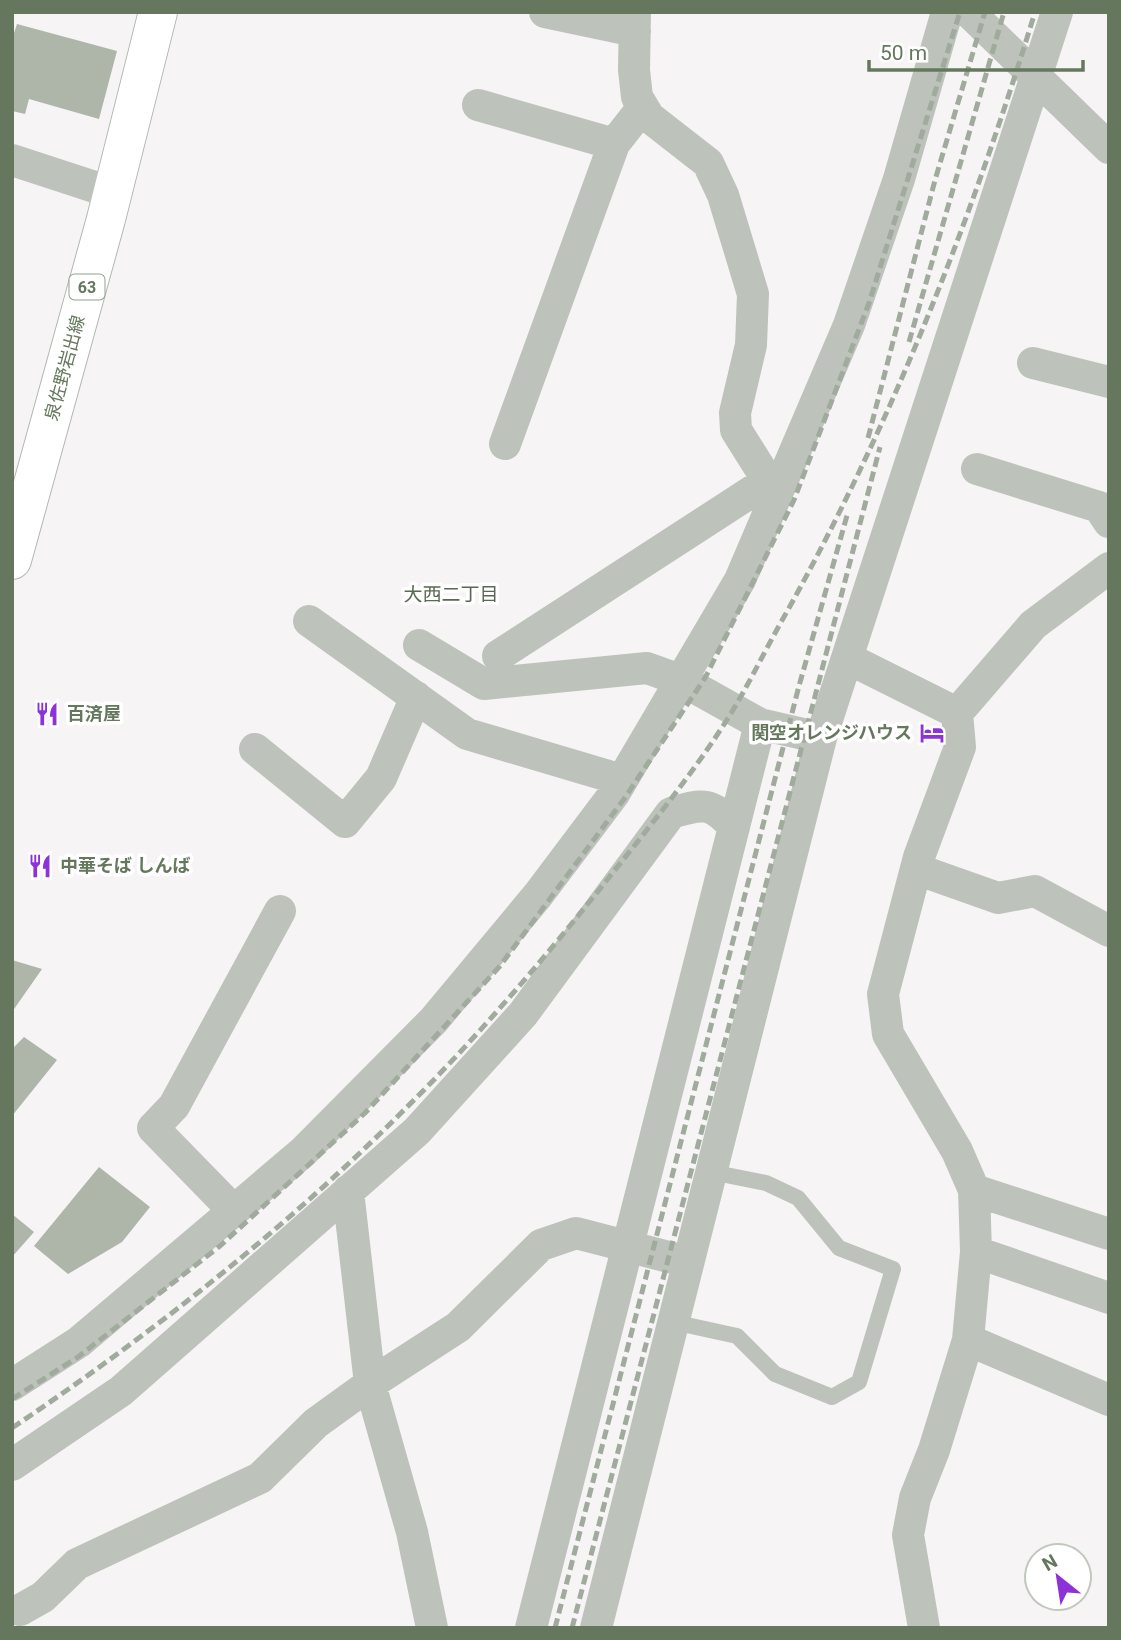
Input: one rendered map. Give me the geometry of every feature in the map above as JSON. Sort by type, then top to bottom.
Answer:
[{"type":"main road","name":"泉佐野岩出線","points":[[12,560],[113,193],[158,12]]},
{"type":"street","points":[[545,12],[635,21],[634,70],[637,97],[649,117],[708,163],[723,195],[753,294],[751,345],[735,413],[736,430],[774,482]]},
{"type":"street","points":[[12,1385],[79,1342],[303,1152],[434,1020],[538,895],[622,780],[683,681],[740,580],[774,482],[849,325],[899,178],[947,12]]},
{"type":"street","points":[[969,12],[1037,75],[1109,148]]},
{"type":"street","points":[[596,1628],[821,738],[1057,12]]},
{"type":"street","points":[[478,105],[614,144]]},
{"type":"street","points":[[505,444],[614,144],[643,107]]},
{"type":"street","points":[[12,160],[113,193]]},
{"type":"street","points":[[1033,363],[1109,382]]},
{"type":"street","points":[[977,469],[1099,507],[1109,522]]},
{"type":"street","points":[[498,656],[774,482]]},
{"type":"street","points":[[924,1628],[908,1535],[915,1498],[934,1450],[968,1339],[976,1252],[974,1190],[957,1151],[888,1034],[883,995],[916,869],[960,747],[957,713],[1032,625],[1109,568]]},
{"type":"street","points":[[309,621],[467,734],[622,780]]},
{"type":"street","points":[[419,645],[484,684],[647,668],[683,681],[760,724],[821,738]]},
{"type":"street","points":[[848,658],[957,713]]},
{"type":"street","points":[[254,749],[345,822],[381,778],[416,697]]},
{"type":"street","points":[[531,1628],[760,724]]},
{"type":"street","points":[[12,1465],[121,1391],[417,1131],[523,1014],[671,813],[698,805],[717,809],[734,827]]},
{"type":"street","points":[[916,869],[998,898],[1035,891],[1109,932]]},
{"type":"street","points":[[234,1211],[153,1128],[174,1106],[280,911]]},
{"type":"street","points":[[974,1190],[1109,1234]]},
{"type":"street","points":[[348,1191],[370,1384],[412,1532],[432,1628]]},
{"type":"street","points":[[21,1611],[43,1597],[77,1564],[260,1478],[316,1423],[458,1327],[541,1245],[576,1233],[688,1262]]},
{"type":"street","points":[[976,1252],[1109,1298]]},
{"type":"street","points":[[968,1339],[1109,1400]]},
{"type":"lane","points":[[673,1322],[737,1336],[775,1374],[832,1397],[859,1382],[893,1269],[839,1248],[798,1198],[766,1183],[711,1172]]},
{"type":"building","points":[[17,24],[117,51],[99,119],[29,99],[25,114],[12,111],[12,39]]},
{"type":"building","points":[[12,960],[42,969],[12,1012]]},
{"type":"building","points":[[24,1037],[57,1060],[12,1116],[12,1049]]},
{"type":"building","points":[[99,1167],[150,1207],[122,1242],[68,1274],[34,1246]]},
{"type":"building","points":[[12,1214],[34,1232],[12,1257]]},
{"type":"railway","points":[[12,1399],[78,1357],[220,1246],[365,1113],[500,966],[624,799],[705,678],[794,500],[869,303],[960,12]]},
{"type":"railway","points":[[868,438],[935,180],[985,12]]},
{"type":"railway","points":[[909,342],[1004,12]]},
{"type":"railway","points":[[12,1428],[165,1318],[263,1239],[357,1156],[428,1086],[504,1004],[599,890],[694,768],[738,701],[820,551],[891,402],[924,326],[983,170],[1035,12]]},
{"type":"railway","points":[[572,1628],[880,447]]},
{"type":"railway","points":[[555,1628],[799,686],[848,512]]},
{"type":"place","name":"百済屋","points":[[47,714]]},
{"type":"place","name":"関空オレンジハウス","points":[[932,733]]},
{"type":"place","name":"中華そば しんば","points":[[40,866]]},
{"type":"district","name":"大西二丁目","points":[[451,594]]}]
